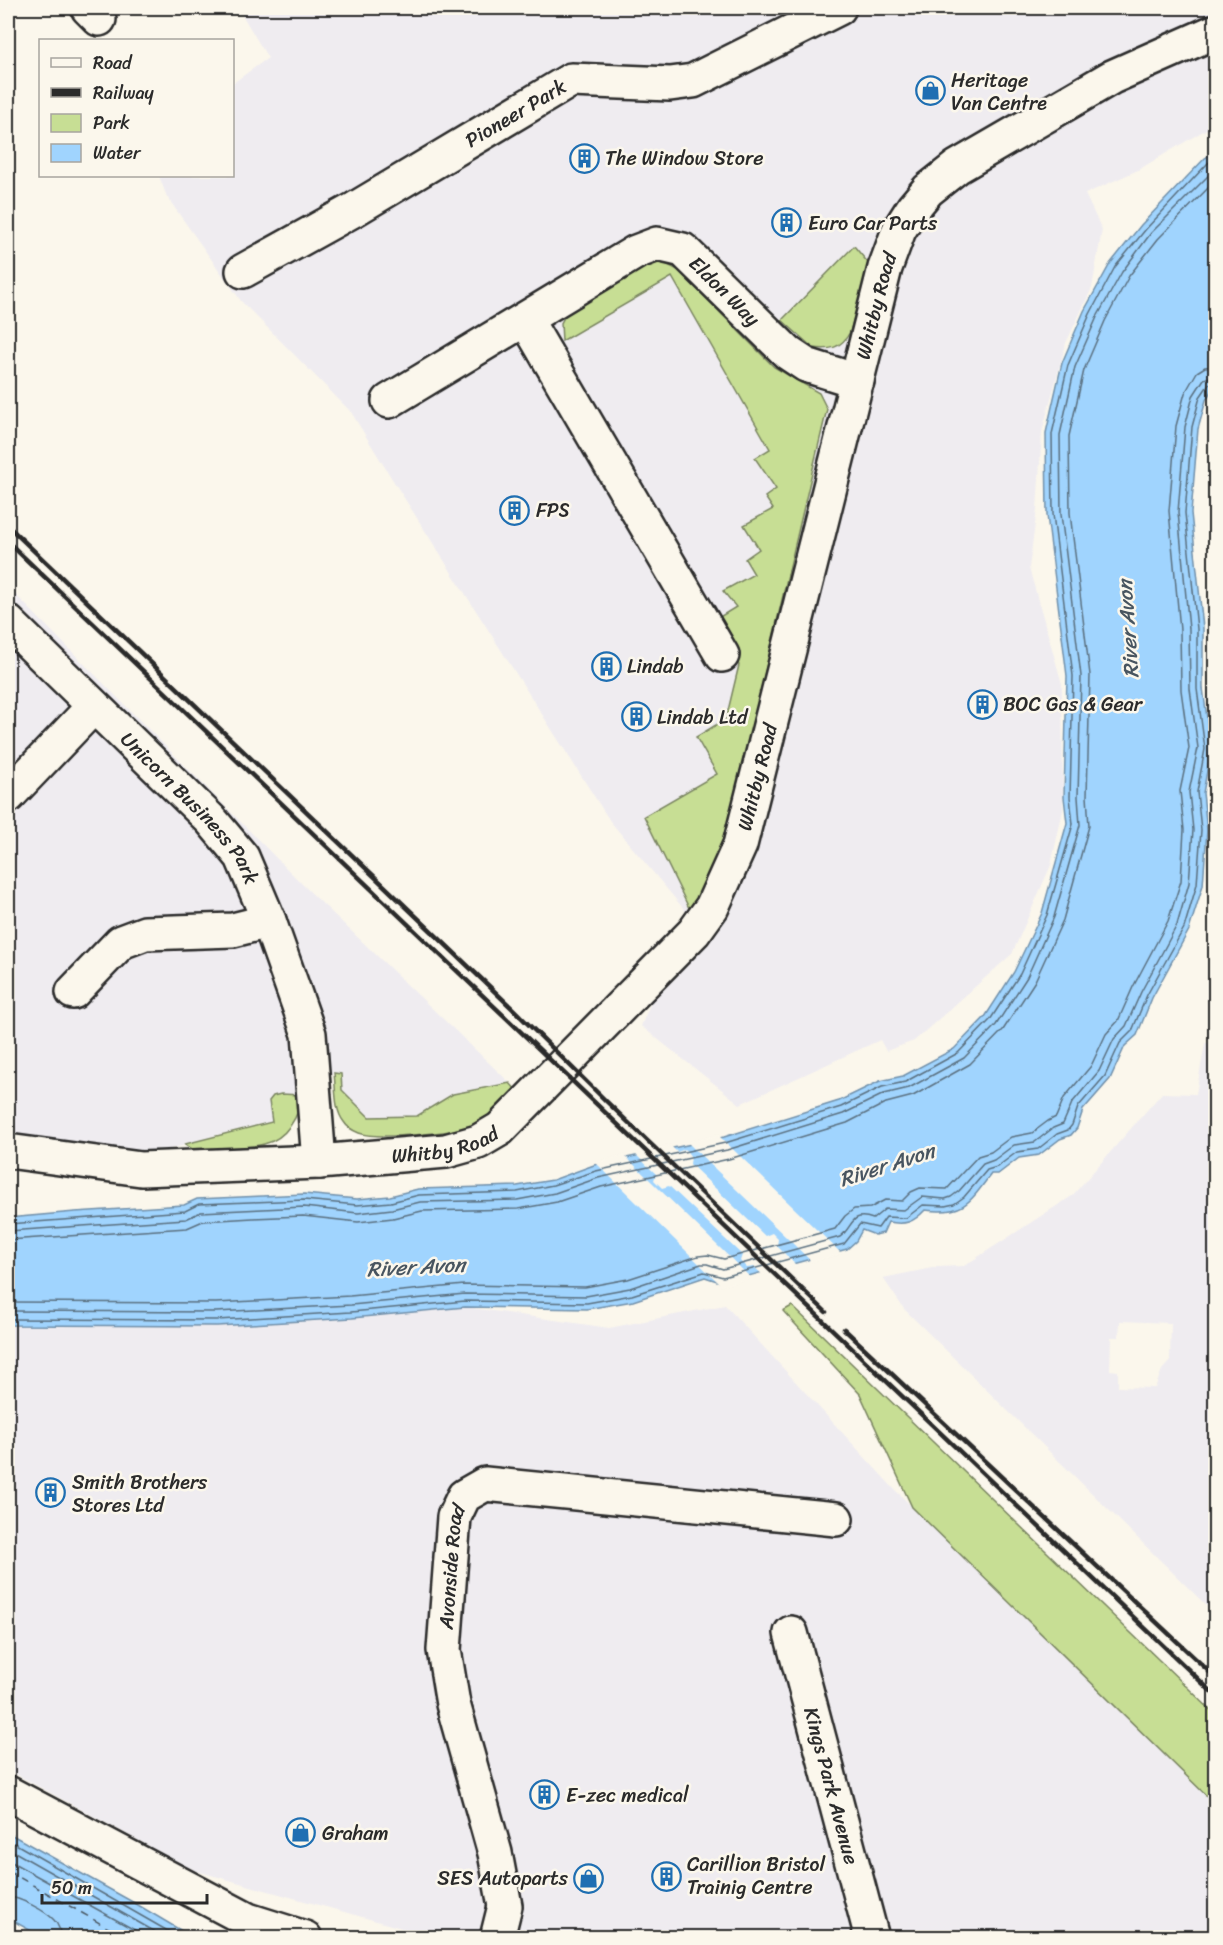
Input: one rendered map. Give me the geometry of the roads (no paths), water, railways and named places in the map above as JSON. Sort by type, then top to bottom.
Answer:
[{"type":"street","name":"Pioneer Park","points":[[243,271],[355,208],[571,80],[678,84],[693,81],[839,8]]},
{"type":"street","name":"Whitby Road","points":[[8,1150],[141,1169],[319,1162],[446,1151],[478,1142],[500,1129],[694,932],[712,907],[740,845],[885,268],[899,230],[913,208],[928,190],[957,167],[1112,77],[1215,31]]},
{"type":"street","name":"Eldon Way","points":[[389,401],[636,252],[657,244],[683,250],[788,353],[806,365],[857,381]]},
{"type":"street","points":[[526,320],[722,655]]},
{"type":"street","name":"Unicorn Business Park","points":[[8,622],[211,820],[242,857],[270,921],[309,1034],[319,1162]]},
{"type":"street","points":[[8,796],[93,707]]},
{"type":"street","points":[[73,992],[121,942],[145,933],[233,930],[270,921]]},
{"type":"street","name":"Avonside Road","points":[[497,1938],[505,1906],[495,1853],[453,1704],[444,1650],[454,1517],[464,1496],[485,1484],[836,1519]]},
{"type":"street","name":"Kings Park Avenue","points":[[792,1633],[872,1938]]},
{"type":"street","points":[[8,1793],[248,1920],[305,1938]]},
{"type":"water","name":"River Avon","points":[[1215,152],[1215,384],[1206,400],[1198,429],[1191,513],[1203,628],[1203,688],[1211,749],[1203,793],[1207,830],[1203,885],[1189,930],[1152,998],[1137,1035],[1125,1046],[1110,1079],[1083,1110],[1077,1128],[1071,1135],[1060,1139],[1039,1155],[1019,1158],[998,1174],[991,1174],[977,1193],[957,1209],[925,1210],[917,1218],[908,1222],[888,1222],[883,1233],[875,1235],[862,1230],[856,1241],[847,1249],[723,1283],[705,1277],[633,1301],[587,1309],[465,1307],[352,1318],[217,1326],[8,1325],[8,1218],[184,1205],[197,1199],[304,1194],[357,1199],[390,1196],[418,1189],[517,1186],[553,1180],[594,1165],[724,1137],[839,1101],[880,1081],[903,1076],[954,1049],[985,1017],[1014,972],[1042,913],[1067,823],[1064,797],[1067,676],[1047,515],[1046,433],[1062,363],[1084,311],[1110,264],[1141,225],[1205,158]]},
{"type":"water","points":[[12,1835],[192,1937],[42,1937],[8,1918],[8,1839]]},
{"type":"railway","points":[[8,526],[826,1312]]},
{"type":"railway","points":[[8,542],[1216,1696]]},
{"type":"railway","points":[[844,1329],[1216,1678]]},
{"type":"place","name":"Heritage Van Centre","points":[[930,91]]},
{"type":"place","name":"The Window Store","points":[[584,158]]},
{"type":"place","name":"Euro Car Parts","points":[[787,223]]},
{"type":"place","name":"FPS","points":[[515,510]]},
{"type":"place","name":"Lindab","points":[[606,666]]},
{"type":"place","name":"BOC Gas & Gear","points":[[982,704]]},
{"type":"place","name":"Lindab Ltd","points":[[636,717]]},
{"type":"place","name":"Smith Brothers Stores Ltd","points":[[51,1493]]},
{"type":"place","name":"E-zec medical","points":[[545,1795]]},
{"type":"place","name":"Graham","points":[[301,1833]]},
{"type":"place","name":"Carillion Bristol Trainig Centre","points":[[666,1876]]},
{"type":"place","name":"SES Autoparts","points":[[589,1878]]}]
